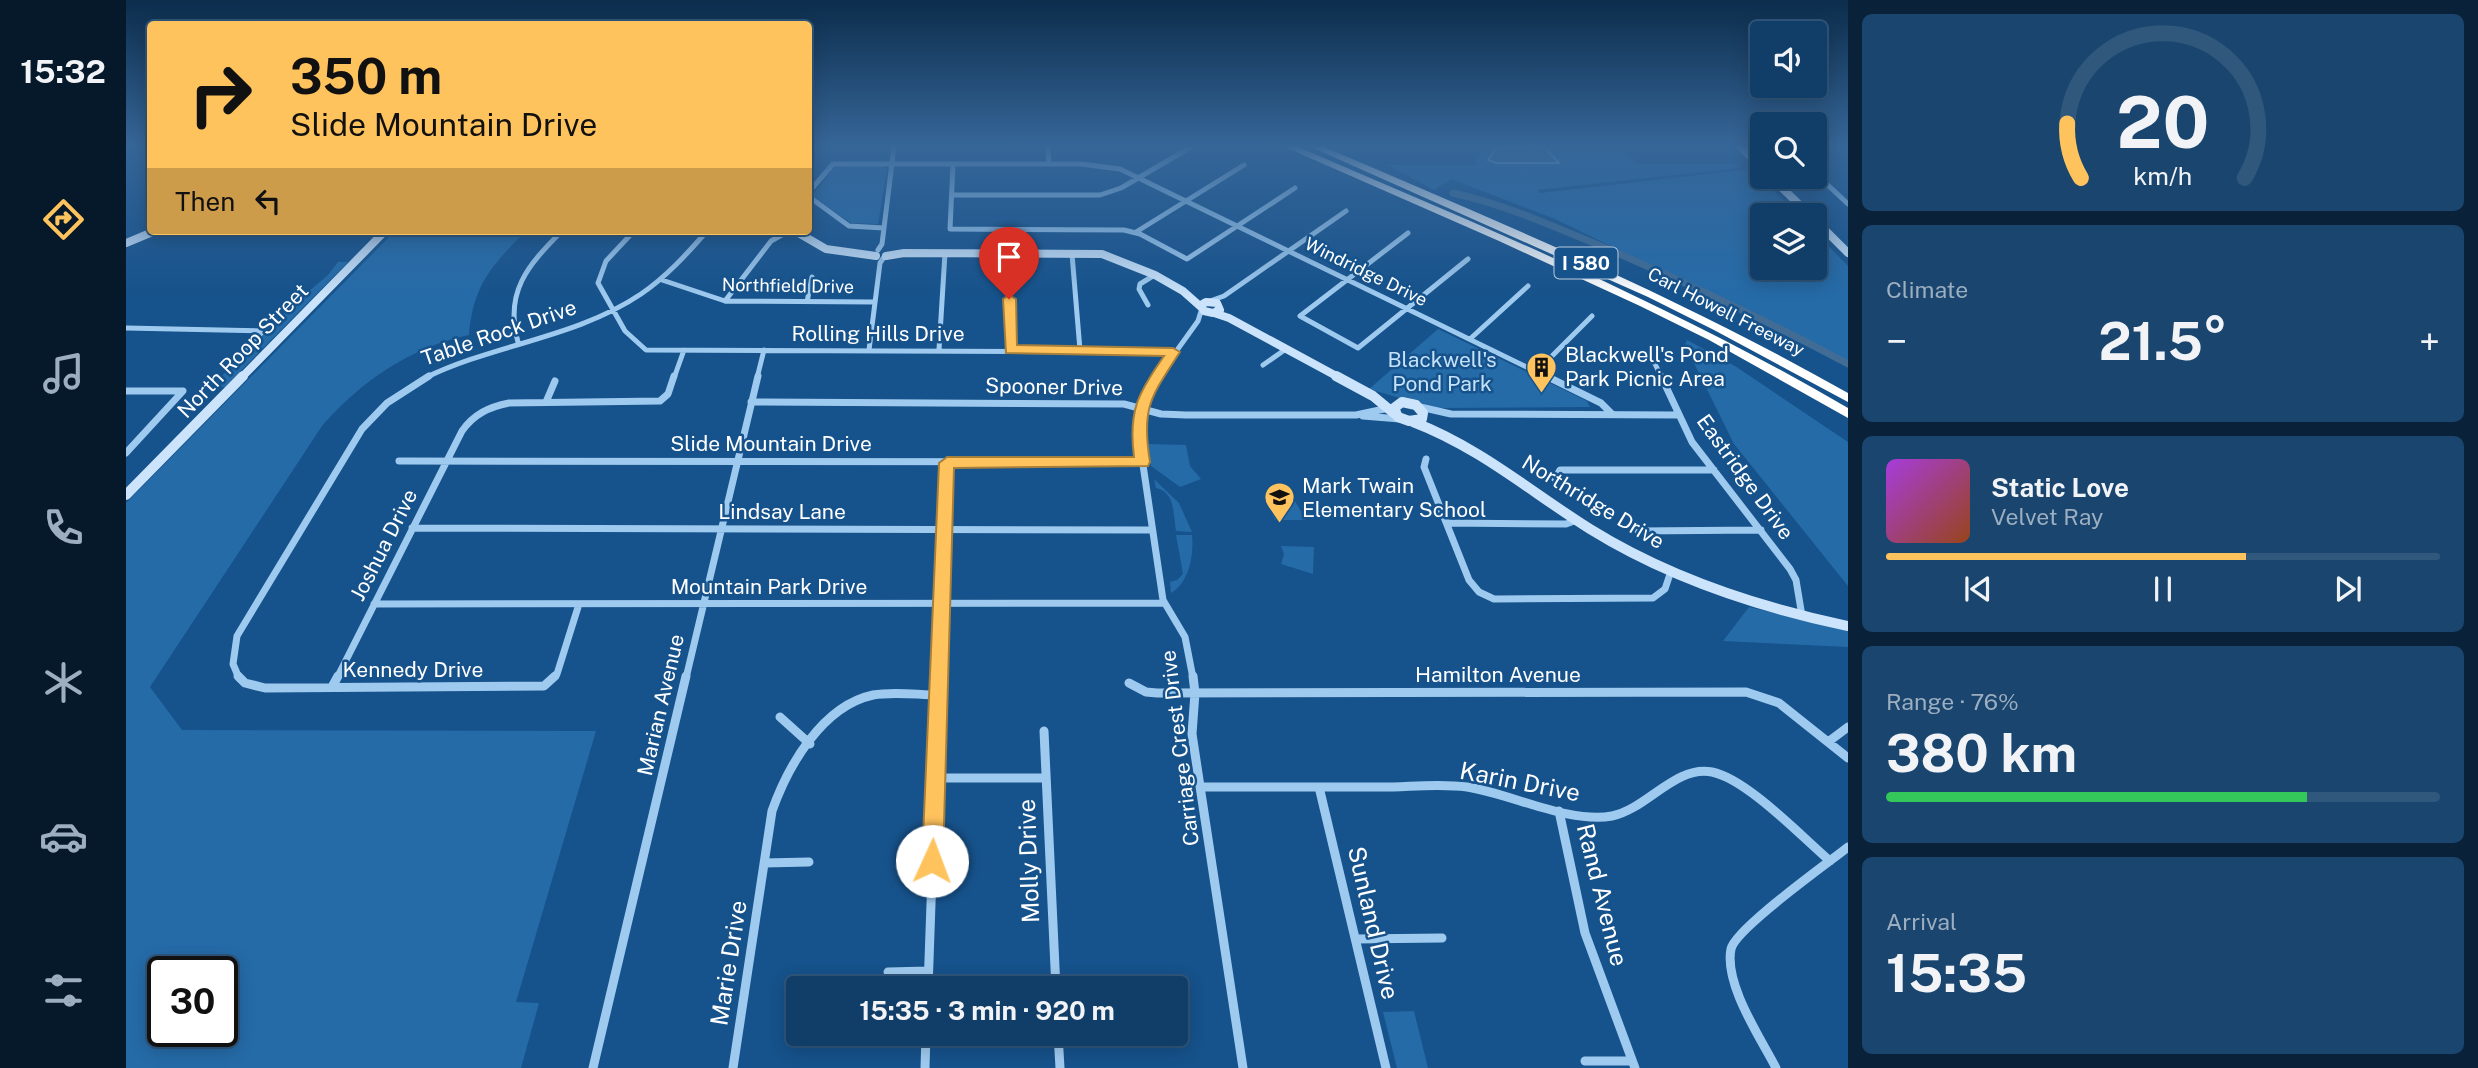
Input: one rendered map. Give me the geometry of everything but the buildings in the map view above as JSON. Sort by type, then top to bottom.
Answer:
[{"type":"highway","name":"Carl Howell Freeway","points":[[1403,197],[1655,307],[1752,358],[1848,414]]},
{"type":"highway","name":"Carl Howell Freeway","points":[[1430,197],[1644,289],[1746,340],[1848,397]]},
{"type":"street","points":[[812,197],[849,226],[884,228]]},
{"type":"street","points":[[869,350],[888,197]]},
{"type":"street","points":[[952,197],[950,229],[1103,229],[1136,232],[1187,259],[1282,197]]},
{"type":"street","name":"Windridge Drive","points":[[1181,197],[1601,403],[1612,414]]},
{"type":"street","points":[[1136,232],[1193,197]]},
{"type":"street","points":[[802,235],[821,247],[855,253],[1008,253],[1114,257],[1205,304],[1224,296],[1346,212]]},
{"type":"street","points":[[1827,232],[1848,253]]},
{"type":"street","points":[[1408,233],[1300,316],[1359,348],[1468,259]]},
{"type":"street","points":[[126,243],[147,234]]},
{"type":"street","name":"North Roop Street","points":[[126,495],[381,235]]},
{"type":"street","points":[[518,342],[512,323],[515,291],[531,262],[558,235]]},
{"type":"street","points":[[612,311],[602,296],[598,278],[607,261],[630,235]]},
{"type":"street","name":"Table Rock Drive","points":[[237,636],[371,418],[394,397],[423,378],[518,342],[612,311],[662,280],[703,235]]},
{"type":"street","points":[[725,301],[771,241],[782,235]]},
{"type":"street","points":[[939,350],[945,253]]},
{"type":"street","points":[[1008,253],[1010,350]]},
{"type":"street","points":[[1072,254],[1080,350]]},
{"type":"street","points":[[1148,305],[1139,289],[1140,284],[1153,275]]},
{"type":"street","points":[[807,302],[812,277]]},
{"type":"street","name":"Northfield Drive","points":[[662,280],[725,301],[875,302]]},
{"type":"street","points":[[1470,339],[1528,286]]},
{"type":"street","points":[[1217,310],[1224,296]]},
{"type":"street","name":"Northridge Drive","points":[[1205,304],[1397,410],[1420,415],[1445,435],[1615,543],[1735,596],[1802,616],[1848,626]]},
{"type":"street","name":"Carriage Crest Drive","points":[[1205,304],[1198,321],[1149,388],[1140,409],[1138,431],[1164,603],[1185,637],[1195,693],[1192,734],[1243,1068]]},
{"type":"street","name":"Carriage Crest Drive","points":[[1198,321],[1217,310]]},
{"type":"street","name":"Rolling Hills Drive","points":[[612,311],[637,346],[646,350],[1173,352]]},
{"type":"street","points":[[1538,372],[1592,316]]},
{"type":"street","points":[[126,328],[263,331],[246,350]]},
{"type":"street","points":[[1263,365],[1286,349]]},
{"type":"street","points":[[555,382],[546,402],[660,401],[668,394],[684,350]]},
{"type":"street","name":"Marian Avenue","points":[[593,1068],[764,350]]},
{"type":"street","name":"Eastridge Drive","points":[[1653,360],[1692,442],[1790,569],[1796,580],[1802,616]]},
{"type":"street","points":[[126,391],[183,391],[126,453]]},
{"type":"street","name":"Northridge Drive","points":[[1368,394],[1397,410],[1420,415]]},
{"type":"street","name":"Joshua Drive","points":[[332,687],[446,461],[469,421],[485,410],[503,404],[546,402]]},
{"type":"street","name":"Spooner Drive","points":[[751,402],[1124,404],[1161,414],[1186,415],[1356,415],[1397,410]]},
{"type":"street","name":"Spooner Drive","points":[[1356,415],[1397,410]]},
{"type":"street","points":[[1420,415],[1451,414]]},
{"type":"street","points":[[1420,415],[1678,415]]},
{"type":"street","points":[[1426,458],[1424,467],[1473,586],[1479,593],[1494,599],[1653,598],[1665,589],[1671,570]]},
{"type":"street","name":"Slide Mountain Drive","points":[[399,461],[1142,462]]},
{"type":"street","points":[[928,976],[947,463]]},
{"type":"street","points":[[1555,479],[1560,470],[1714,470]]},
{"type":"street","points":[[1447,523],[1566,524],[1577,520]]},
{"type":"street","name":"Lindsay Lane","points":[[412,528],[1152,530]]},
{"type":"street","points":[[1638,531],[1760,530]]},
{"type":"street","name":"Mountain Park Drive","points":[[374,604],[1164,603]]},
{"type":"street","name":"Kennedy Drive","points":[[237,636],[232,664],[235,672],[246,683],[265,688],[544,686],[557,674],[579,604]]},
{"type":"street","name":"Hamilton Avenue","points":[[1129,683],[1146,692],[1195,693],[1746,692],[1779,703],[1848,758]]},
{"type":"street","name":"Marie Drive","points":[[733,1068],[776,796],[786,777],[810,744],[843,707],[872,695],[939,695]]},
{"type":"street","points":[[780,717],[810,744]]},
{"type":"street","points":[[1828,742],[1848,727]]},
{"type":"street","name":"Molly Drive","points":[[1044,731],[1055,976]]},
{"type":"street","name":"Karin Drive","points":[[1201,787],[1467,787],[1529,805],[1590,816],[1612,816],[1628,812],[1683,776],[1704,771],[1716,773],[1745,788],[1830,861]]},
{"type":"street","points":[[936,778],[1046,778]]},
{"type":"street","name":"Sunland Drive","points":[[1319,787],[1386,1068]]},
{"type":"street","name":"Rand Avenue","points":[[1559,811],[1585,933],[1633,1065]]},
{"type":"street","points":[[1776,1068],[1736,982],[1731,948],[1735,939],[1748,926],[1848,848]]},
{"type":"street","points":[[764,863],[809,862]]},
{"type":"street","points":[[1356,939],[1442,938]]},
{"type":"street","points":[[888,972],[928,971]]},
{"type":"street","points":[[925,1068],[926,1046]]},
{"type":"street","points":[[1059,1046],[1060,1068]]},
{"type":"street","points":[[1585,1060],[1633,1065]]},
{"type":"green space","points":[[813,197],[882,197],[878,224],[851,223]]},
{"type":"green space","points":[[1497,197],[1780,197],[1786,203],[1750,203],[1750,280],[1827,280],[1827,244],[1848,266],[1848,361],[1555,219]]},
{"type":"green space","points":[[391,235],[522,235],[486,277],[475,302],[469,335],[427,348],[388,368],[353,395],[322,426],[150,687],[182,730],[596,731],[516,1002],[539,1003],[521,1068],[126,1068],[126,503]]},
{"type":"green space","points":[[338,262],[348,262],[225,387],[211,387],[283,313],[328,275]]},
{"type":"green space","name":"Blackwell's Pond Park","points":[[1438,329],[1587,401],[1590,407],[1434,408],[1369,389]]},
{"type":"green space","points":[[1687,340],[1735,366],[1848,442],[1848,586],[1734,444],[1685,345]]},
{"type":"green space","points":[[1148,444],[1186,445],[1190,466],[1201,479],[1180,487],[1151,466]]},
{"type":"green space","points":[[1154,479],[1179,503],[1192,532],[1176,531],[1170,499],[1162,490],[1156,488]]},
{"type":"green space","points":[[1292,496],[1306,520],[1275,520],[1267,504]]},
{"type":"green space","points":[[1176,535],[1192,535],[1192,551],[1186,576],[1171,593],[1170,582],[1183,574]]},
{"type":"green space","points":[[1281,546],[1314,547],[1313,574],[1281,564],[1284,554]]},
{"type":"green space","points":[[1749,607],[1848,631],[1848,647],[1723,641]]},
{"type":"green space","points":[[1414,1011],[1428,1068],[1397,1068],[1383,1012]]},
{"type":"waterway","points":[[1468,197],[1512,210],[1608,249],[1729,304],[1848,364]]},
{"type":"place","name":"Blackwell's Pond Park Picnic Area","points":[[1542,394]]},
{"type":"place","name":"Mark Twain Elementary School","points":[[1279,525]]},
{"type":"route","points":[[932,861],[947,463],[1142,462],[1138,431],[1140,409],[1149,388],[1173,352],[1010,350],[1009,299]]}]
